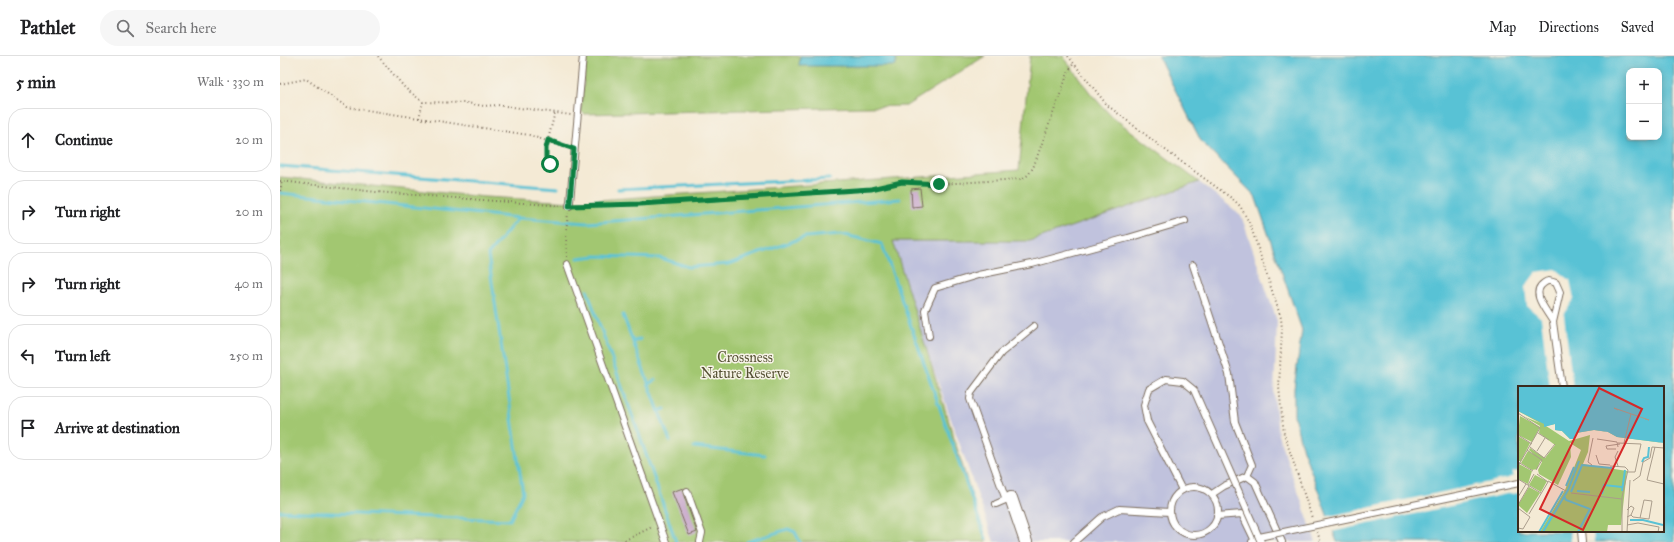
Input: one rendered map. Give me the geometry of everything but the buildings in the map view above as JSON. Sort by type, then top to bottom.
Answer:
[{"type":"street","points":[[1009,499],[1026,542]]},
{"type":"lane","points":[[569,206],[583,56]]},
{"type":"lane","points":[[929,336],[925,310],[935,288],[978,276],[1032,264],[1185,221]]},
{"type":"lane","points":[[567,264],[666,542]]},
{"type":"lane","points":[[1193,265],[1229,374],[1235,422],[1252,465],[1247,476],[1224,486],[1212,494]]},
{"type":"lane","points":[[1553,322],[1541,302],[1538,293],[1540,286],[1546,281],[1556,283],[1560,292],[1553,322],[1562,386]]},
{"type":"lane","points":[[996,504],[1009,499],[970,399],[971,393],[1001,353],[1034,326]]},
{"type":"lane","points":[[1182,490],[1147,421],[1144,405],[1149,389],[1166,379],[1183,381],[1194,390],[1260,540],[1518,483]]},
{"type":"lane","points":[[1247,476],[1255,482],[1282,542]]},
{"type":"lane","points":[[1192,486],[1204,488],[1212,494],[1218,510],[1218,516],[1210,530],[1196,536],[1185,534],[1172,522],[1170,507],[1175,494],[1182,490],[1192,486]]},
{"type":"lane","points":[[687,491],[702,533],[700,542]]},
{"type":"lane","points":[[1074,542],[1102,517],[1119,510],[1170,512]]},
{"type":"lane","points":[[1218,516],[1242,514],[1255,541],[1252,542]]},
{"type":"lane","points":[[1581,532],[1582,542]]},
{"type":"path","points":[[378,56],[404,88],[423,102],[484,106],[498,105],[578,116]]},
{"type":"path","points":[[1068,56],[1107,105],[1234,200],[1240,206],[1250,224],[1281,318],[1282,329],[1279,387],[1284,434],[1313,521]]},
{"type":"path","points":[[280,191],[281,182],[376,192],[569,206],[640,204],[871,189],[902,182],[939,184],[1021,179],[1028,175],[1033,168],[1069,70],[1074,63]]},
{"type":"path","points":[[280,84],[306,79],[347,107],[530,136],[548,140],[574,149]]},
{"type":"path","points":[[419,118],[423,102]]},
{"type":"path","points":[[550,164],[546,160],[546,148],[555,112]]},
{"type":"path","points":[[567,264],[566,232],[569,206]]},
{"type":"path","points":[[621,542],[659,524]]},
{"type":"shaded area","points":[[1199,182],[1241,215],[1277,321],[1274,394],[1278,435],[1316,542],[994,542],[917,322],[893,241],[1030,241]]},
{"type":"green space","points":[[586,56],[985,56],[906,106],[584,114],[581,111]]},
{"type":"green space","name":"Crossness Nature Reserve","points":[[1030,56],[1063,56],[1091,94],[1111,116],[1199,182],[1030,241],[893,241],[986,542],[280,542],[280,177],[485,197],[571,202],[1019,170]]},
{"type":"water","points":[[800,56],[896,56],[896,66],[799,66]]},
{"type":"water","points":[[1158,56],[1674,56],[1674,542],[1337,542],[1301,444],[1294,415],[1294,389],[1302,330],[1255,196],[1201,141]]},
{"type":"pier","points":[[1556,269],[1570,280],[1574,299],[1564,315],[1573,386],[1550,386],[1541,318],[1527,306],[1525,287],[1536,272]]},
{"type":"pier","points":[[1518,471],[1518,493],[1511,493],[1331,532],[1325,517],[1508,478],[1513,476],[1513,472]]},
{"type":"pier","points":[[1570,532],[1593,532],[1594,542],[1571,542]]},
{"type":"waterway","points":[[280,166],[558,188]]},
{"type":"waterway","points":[[618,189],[830,179]]},
{"type":"waterway","points":[[280,193],[519,218],[587,223],[900,199]]},
{"type":"waterway","points":[[280,511],[510,520],[523,493],[488,255],[518,218]]},
{"type":"waterway","points":[[578,258],[596,256],[660,258],[689,267],[729,264],[805,237],[841,234],[882,244],[986,539]]},
{"type":"waterway","points":[[587,290],[676,542]]},
{"type":"waterway","points":[[623,315],[670,441]]},
{"type":"waterway","points":[[633,342],[640,339]]},
{"type":"waterway","points":[[648,384],[656,380]]},
{"type":"waterway","points":[[659,411],[665,409]]},
{"type":"waterway","points":[[694,447],[765,455]]},
{"type":"waterway","points":[[747,542],[788,529],[795,532],[800,542]]},
{"type":"route","points":[[550,164],[546,160],[548,140],[574,149],[569,206],[640,204],[743,196],[871,189],[902,182],[939,184]]}]
